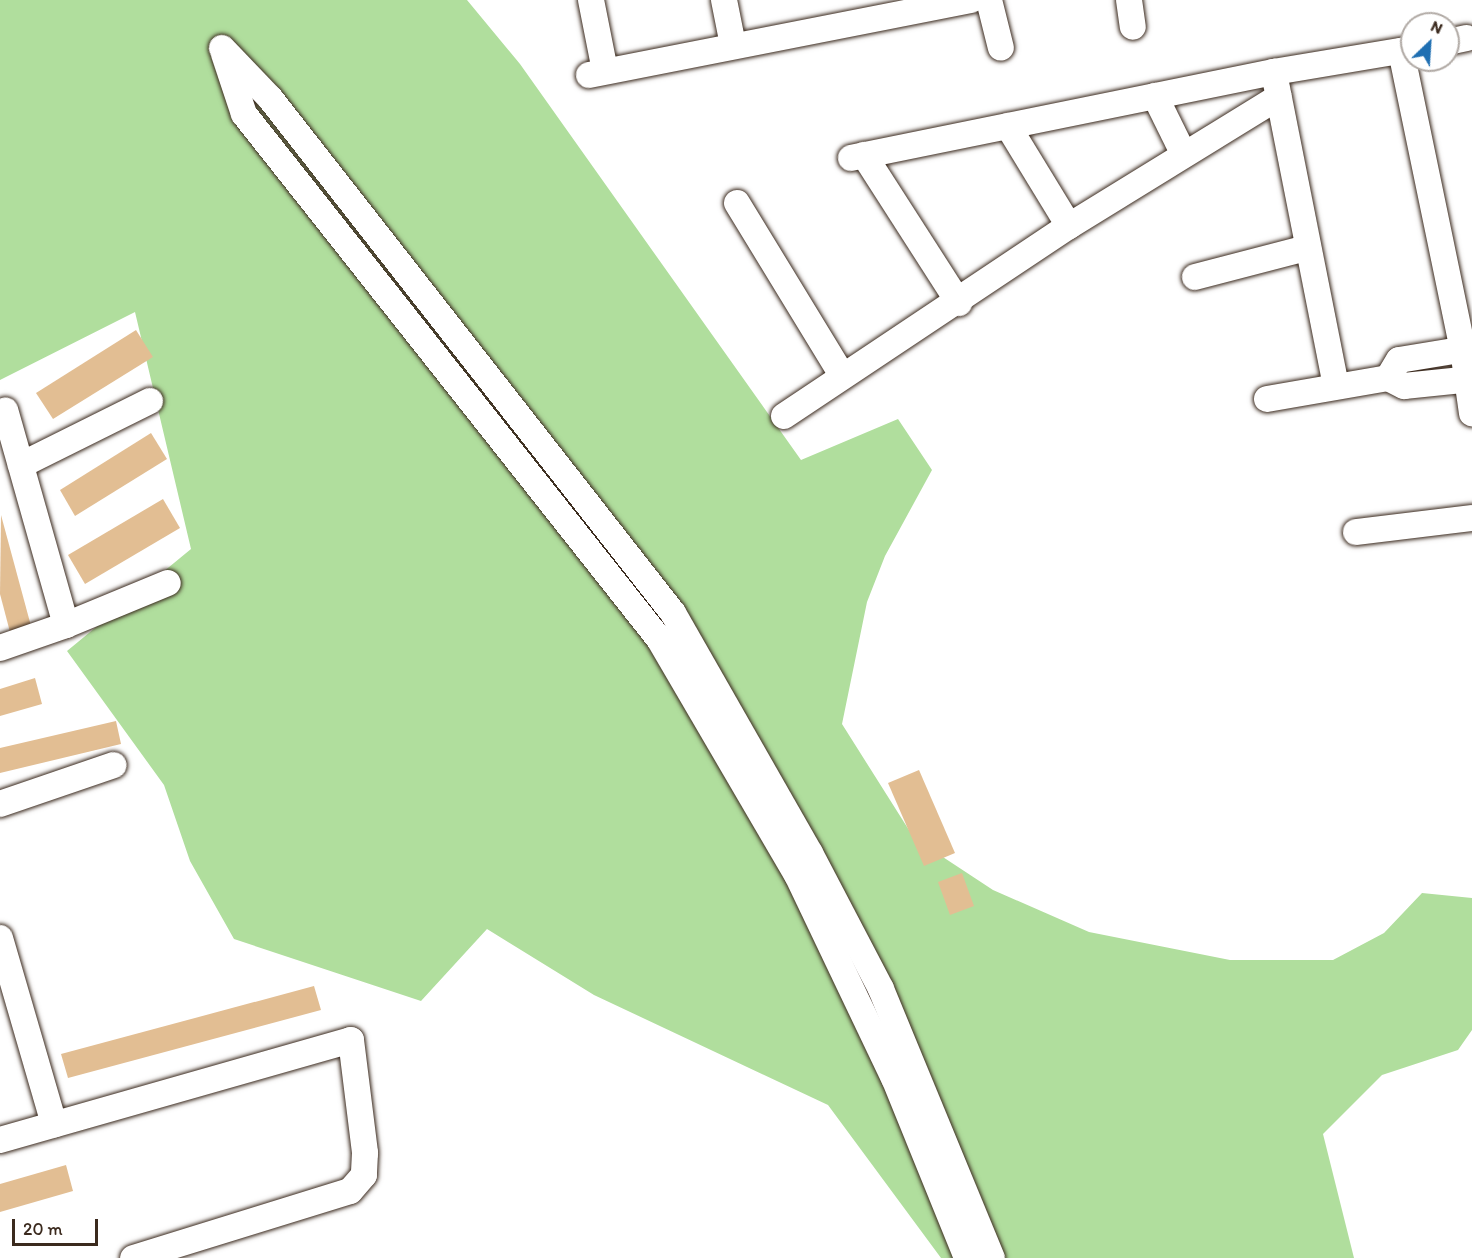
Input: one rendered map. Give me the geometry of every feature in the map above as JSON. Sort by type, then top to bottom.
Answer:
[{"type":"street","points":[[591,0],[597,73],[733,45],[859,11],[971,0]]},
{"type":"street","points":[[724,0],[733,45]]},
{"type":"street","points":[[989,0],[1001,48]]},
{"type":"street","points":[[1129,0],[1133,27]]},
{"type":"street","points":[[967,1258],[894,1078],[797,875],[659,639],[244,114],[222,48],[270,98],[673,613],[810,853],[881,989],[992,1258]]},
{"type":"street","points":[[959,303],[858,157],[1274,72],[1400,51]]},
{"type":"street","points":[[1274,72],[1306,248],[1336,386]]},
{"type":"street","points":[[1411,72],[1468,349],[1472,413]]},
{"type":"street","points":[[1155,96],[1183,153]]},
{"type":"street","points":[[784,416],[842,375],[959,303],[1069,226],[1183,153],[1279,97]]},
{"type":"street","points":[[1008,126],[1069,226]]},
{"type":"street","points":[[737,203],[842,375]]},
{"type":"street","points":[[1195,277],[1306,248]]},
{"type":"street","points":[[1388,378],[1399,360],[1468,349]]},
{"type":"street","points":[[1267,399],[1388,378],[1404,386],[1470,379]]},
{"type":"street","points":[[21,465],[150,401]]},
{"type":"street","points":[[5,410],[66,625]]},
{"type":"street","points":[[1356,532],[1472,518]]},
{"type":"street","points":[[0,648],[66,625],[168,583]]},
{"type":"street","points":[[0,804],[114,765]]},
{"type":"street","points":[[0,938],[54,1124]]},
{"type":"street","points":[[0,1140],[351,1041],[365,1153],[364,1175],[350,1191],[133,1258]]},
{"type":"green space","points":[[0,0],[467,0],[520,64],[801,460],[898,419],[932,470],[885,556],[867,602],[842,724],[914,838],[993,890],[1089,932],[1230,960],[1333,960],[1384,933],[1422,893],[1472,898],[1472,1030],[1458,1050],[1382,1075],[1323,1134],[1354,1258],[941,1258],[828,1105],[594,995],[487,929],[421,1001],[234,939],[190,861],[164,785],[67,651],[191,549],[135,312],[0,380]]},
{"type":"building","points":[[136,330],[153,357],[53,419],[36,393]]},
{"type":"building","points":[[151,433],[167,459],[75,516],[60,490]]},
{"type":"building","points":[[163,499],[180,528],[85,584],[68,555]]},
{"type":"building","points":[[1,515],[31,626],[10,632],[0,594]]},
{"type":"building","points":[[35,678],[42,704],[0,716],[0,689]]},
{"type":"building","points":[[116,721],[121,744],[0,773],[0,748]]},
{"type":"building","points":[[919,770],[955,853],[924,866],[888,783]]},
{"type":"building","points":[[962,873],[974,906],[950,915],[938,882]]},
{"type":"building","points":[[314,986],[321,1010],[68,1078],[61,1054]]},
{"type":"building","points":[[66,1165],[73,1191],[0,1212],[0,1184]]}]
